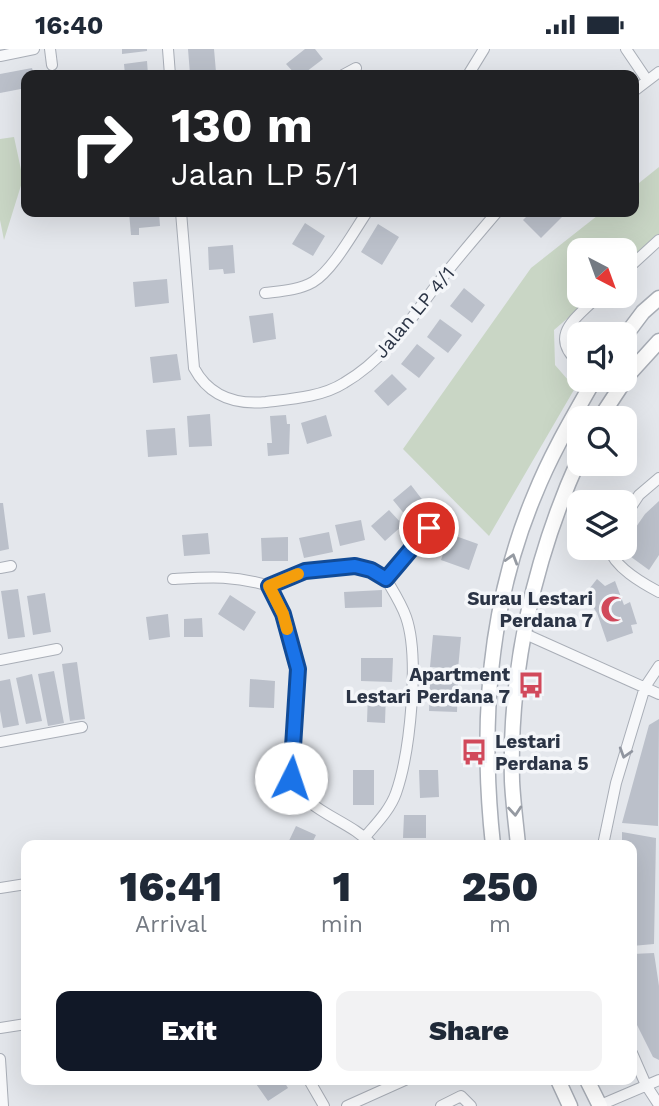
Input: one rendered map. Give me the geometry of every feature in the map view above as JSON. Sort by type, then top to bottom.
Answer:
[{"type":"main road","points":[[636,322],[659,298]]},
{"type":"main road","points":[[608,406],[629,374],[659,341]]},
{"type":"main road","points":[[492,840],[488,798],[487,711],[495,635],[508,575],[535,494],[588,392]]},
{"type":"main road","points":[[518,840],[512,781],[513,728],[523,633],[537,572],[558,506],[571,476]]},
{"type":"main road","points":[[560,1085],[570,1106]]},
{"type":"main road","points":[[589,1085],[599,1106]]},
{"type":"street","points":[[0,56],[34,49]]},
{"type":"street","points":[[50,49],[52,65]]},
{"type":"street","points":[[168,49],[170,70]]},
{"type":"street","points":[[471,70],[484,49]]},
{"type":"street","points":[[626,49],[647,80]]},
{"type":"street","points":[[352,70],[356,68]]},
{"type":"street","points":[[639,87],[659,72]]},
{"type":"street","name":"Jalan LP 4/1","points":[[181,217],[194,368],[200,379],[215,394],[231,400],[256,403],[316,394],[343,384],[374,361],[402,333],[441,279],[494,217]]},
{"type":"street","points":[[265,293],[292,289],[315,281],[364,217]]},
{"type":"street","points":[[637,260],[659,240]]},
{"type":"street","points":[[575,322],[587,308]]},
{"type":"street","points":[[567,331],[564,344],[567,351]]},
{"type":"street","points":[[637,498],[659,478]]},
{"type":"street","points":[[386,579],[429,528]]},
{"type":"street","points":[[615,560],[659,592]]},
{"type":"street","points":[[173,579],[220,576],[269,586],[305,571],[355,566],[371,570],[386,579],[406,616],[412,647],[414,682],[396,794],[369,840]]},
{"type":"street","points":[[269,586],[283,614],[298,669],[291,778],[295,788],[322,811],[366,840]]},
{"type":"street","points":[[523,633],[659,694]]},
{"type":"street","points":[[0,660],[57,649]]},
{"type":"street","points":[[604,840],[616,783],[645,687],[659,666]]},
{"type":"street","points":[[0,742],[82,727]]},
{"type":"street","points":[[0,888],[21,885]]},
{"type":"street","points":[[0,1028],[21,1025]]},
{"type":"street","points":[[0,1059],[3,1106]]},
{"type":"street","points":[[637,1064],[659,1105]]},
{"type":"street","points":[[599,1106],[659,1080]]},
{"type":"street","points":[[312,1085],[324,1106]]},
{"type":"street","points":[[347,1106],[394,1085]]},
{"type":"street","points":[[441,1106],[461,1096],[471,1106]]},
{"type":"green space","points":[[14,137],[21,170],[21,185],[4,240],[0,220],[0,139]]},
{"type":"green space","points":[[659,167],[659,238],[637,257],[637,238],[569,238],[596,217],[639,217],[639,183]]},
{"type":"green space","points":[[567,240],[567,308],[579,308],[554,330],[555,365],[567,379],[567,392],[573,392],[489,536],[403,449],[531,268]]},
{"type":"building","points":[[122,49],[147,49],[147,51],[122,54]]},
{"type":"building","points":[[188,49],[214,49],[216,70],[190,70]]},
{"type":"building","points":[[305,49],[315,49],[323,59],[309,70],[291,70],[286,64]]},
{"type":"building","points":[[147,61],[148,70],[125,70],[124,64]]},
{"type":"building","points":[[21,70],[21,89],[0,93],[0,74]]},
{"type":"building","points":[[129,217],[159,217],[160,226],[139,228],[139,235],[131,235]]},
{"type":"building","points":[[526,217],[562,217],[541,238],[523,220]]},
{"type":"building","points":[[305,223],[325,236],[313,256],[292,244]]},
{"type":"building","points":[[378,224],[399,237],[382,265],[361,252]]},
{"type":"building","points":[[233,245],[235,273],[224,274],[223,269],[209,270],[208,247]]},
{"type":"building","points":[[167,279],[169,303],[135,307],[133,282]]},
{"type":"building","points":[[464,288],[485,305],[472,323],[450,306]]},
{"type":"building","points":[[273,313],[276,339],[253,343],[249,316]]},
{"type":"building","points":[[440,319],[462,335],[448,353],[427,337]]},
{"type":"building","points":[[417,344],[435,358],[419,378],[401,364]]},
{"type":"building","points":[[177,354],[181,380],[153,383],[150,357]]},
{"type":"building","points":[[392,374],[407,389],[388,406],[374,391]]},
{"type":"building","points":[[210,414],[212,446],[189,447],[187,416]]},
{"type":"building","points":[[286,415],[287,424],[290,424],[289,454],[268,456],[267,443],[272,443],[270,416]]},
{"type":"building","points":[[326,415],[332,436],[307,444],[301,423]]},
{"type":"building","points":[[175,428],[177,455],[148,457],[146,430]]},
{"type":"building","points":[[411,485],[424,502],[406,516],[393,500]]},
{"type":"building","points":[[659,501],[659,555],[649,570],[635,560],[637,526]]},
{"type":"building","points":[[0,503],[3,503],[9,549],[0,551]]},
{"type":"building","points":[[389,510],[403,525],[385,541],[371,526]]},
{"type":"building","points":[[361,520],[365,540],[340,546],[335,525]]},
{"type":"building","points":[[329,532],[333,552],[304,558],[299,538]]},
{"type":"building","points":[[208,533],[210,554],[184,556],[182,535]]},
{"type":"building","points":[[450,534],[478,544],[469,570],[441,560]]},
{"type":"building","points":[[288,537],[288,561],[262,561],[261,538]]},
{"type":"building","name":"Surau Lestari Perdana 7","points":[[597,579],[605,586],[615,581],[624,605],[630,602],[637,624],[631,625],[633,633],[607,642],[597,613],[591,604],[582,598]]},
{"type":"building","points":[[18,589],[25,637],[8,639],[1,591]]},
{"type":"building","points":[[382,590],[382,607],[345,608],[344,592]]},
{"type":"building","points":[[45,593],[51,632],[33,635],[27,596]]},
{"type":"building","points":[[230,595],[256,612],[244,631],[218,614]]},
{"type":"building","points":[[168,614],[170,637],[149,640],[146,617]]},
{"type":"building","points":[[202,618],[203,637],[184,637],[184,619]]},
{"type":"building","points":[[433,635],[461,637],[458,669],[430,667]]},
{"type":"building","points":[[361,658],[393,658],[392,682],[361,681]]},
{"type":"building","points":[[77,662],[85,719],[70,721],[62,664]]},
{"type":"building","points":[[54,671],[64,723],[48,726],[38,674]]},
{"type":"building","points":[[32,674],[42,721],[26,724],[16,678]]},
{"type":"building","points":[[10,679],[19,725],[3,728],[0,681]]},
{"type":"building","points":[[250,679],[275,681],[274,708],[249,707]]},
{"type":"building","points":[[430,680],[458,680],[457,712],[429,711]]},
{"type":"building","points":[[368,692],[386,693],[385,723],[367,722]]},
{"type":"building","points":[[659,719],[658,826],[622,823],[649,725]]},
{"type":"building","points":[[353,770],[374,770],[374,805],[353,805]]},
{"type":"building","points":[[419,770],[438,770],[439,797],[420,798]]},
{"type":"building","points":[[404,815],[426,815],[426,838],[403,838]]},
{"type":"building","points":[[296,826],[316,835],[314,840],[289,840]]},
{"type":"building","points":[[622,832],[656,838],[654,944],[637,946],[637,840],[622,840]]},
{"type":"building","points":[[654,953],[659,986],[659,1060],[653,1057],[637,1025],[637,954]]},
{"type":"building","points":[[257,1085],[286,1085],[288,1088],[268,1101]]},
{"type":"slow traffic","points":[[287,629],[283,614],[269,586],[298,574]]},
{"type":"place","name":"Surau Lestari Perdana 7","points":[[614,609]]},
{"type":"place","name":"Apartment Lestari Perdana 7","points":[[531,685]]},
{"type":"place","name":"Lestari Perdana 5","points":[[474,752]]},
{"type":"route","points":[[291,778],[298,669],[283,614],[269,586],[305,571],[355,566],[371,570],[386,579],[429,528]]}]
